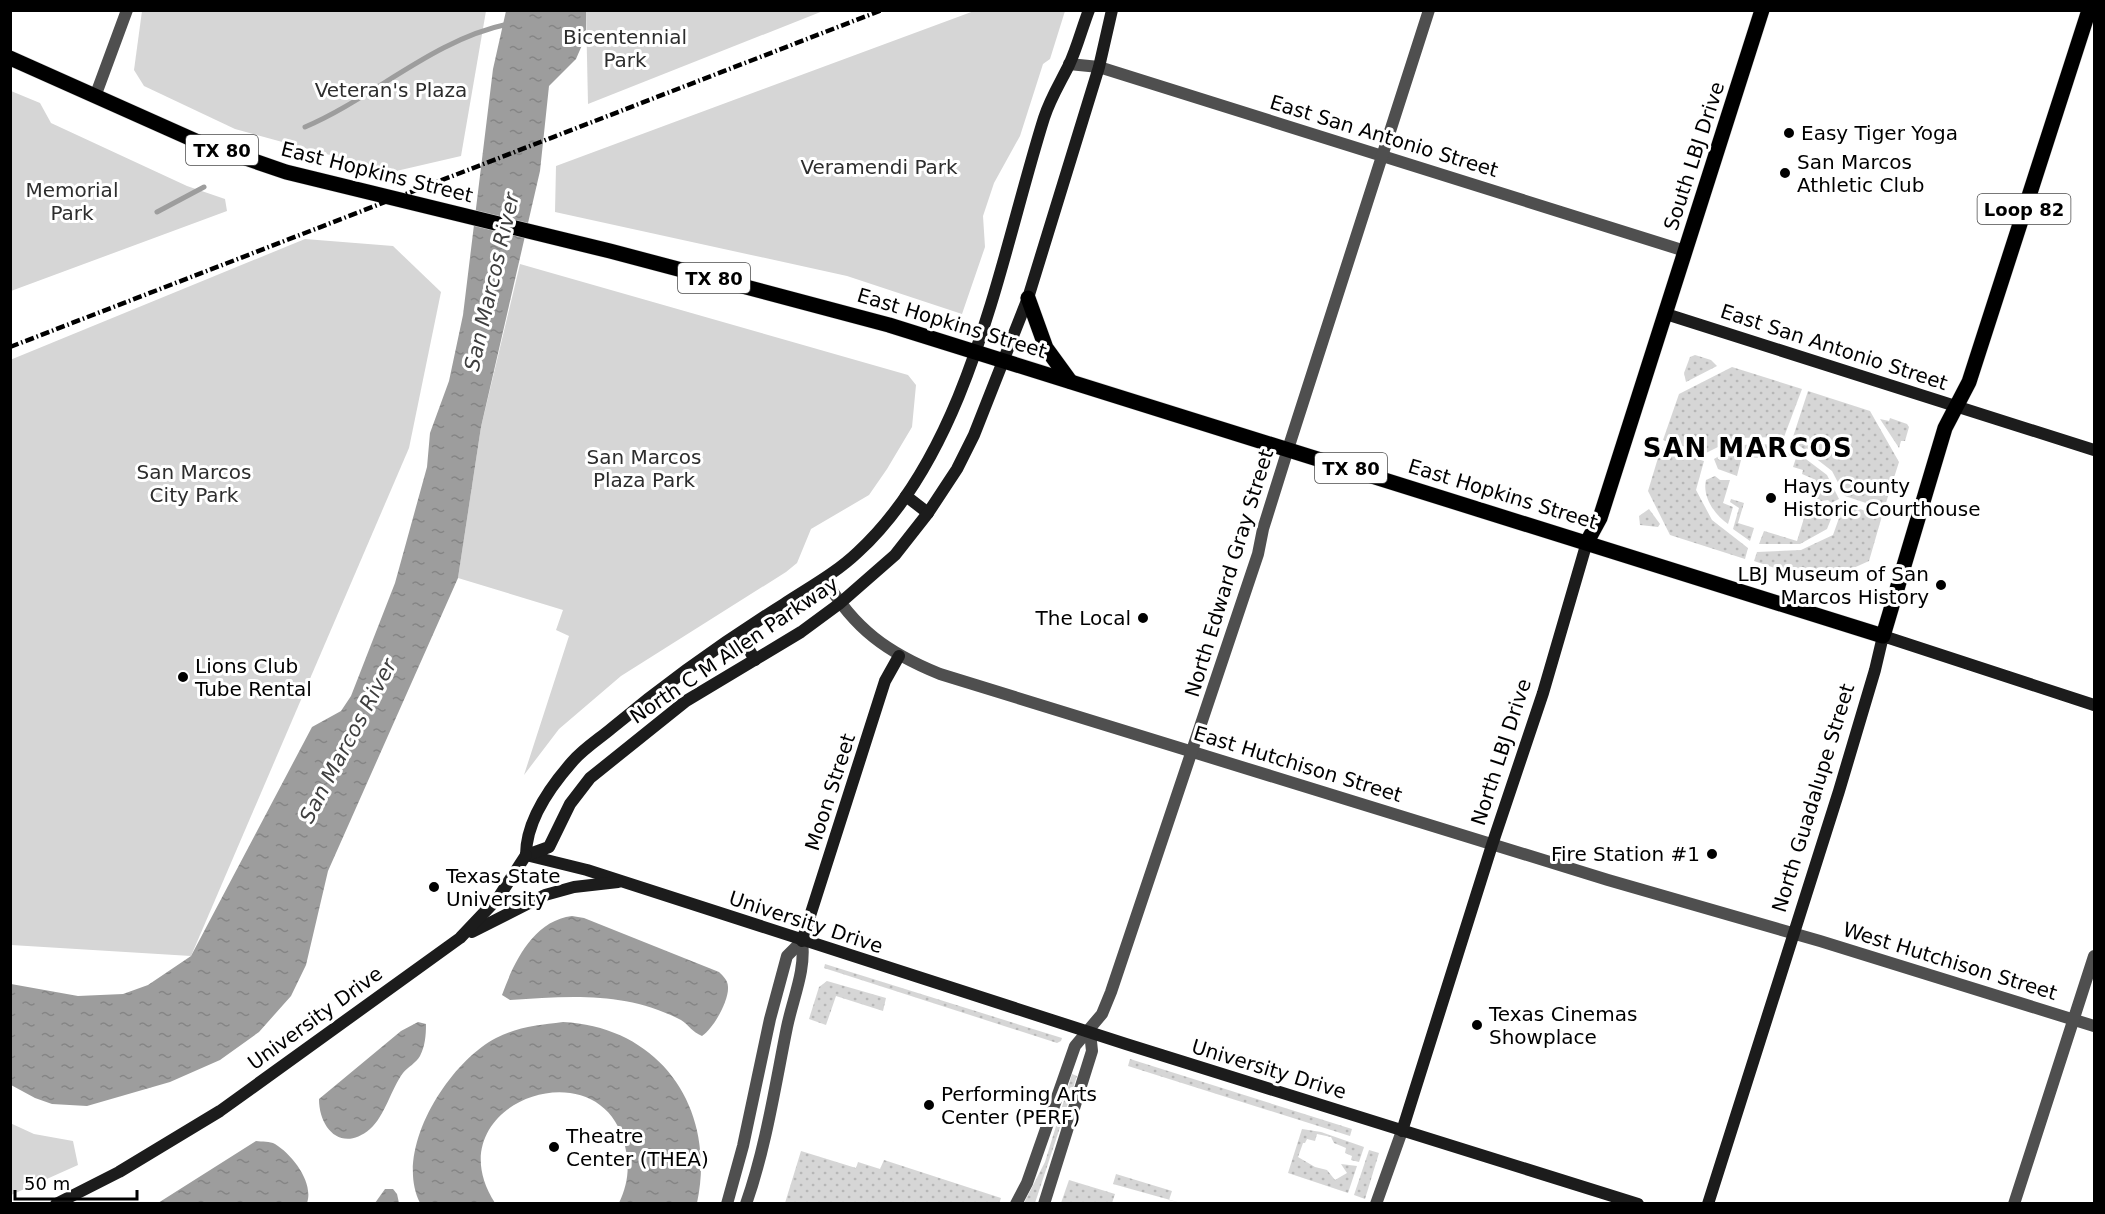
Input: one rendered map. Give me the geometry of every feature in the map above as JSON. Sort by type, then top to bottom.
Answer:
[{"type":"main road","name":"North C M Allen Parkway","points":[[1089,10],[1069,64],[1045,116],[974,352],[944,428],[906,496],[859,552],[825,579],[740,634],[638,706],[572,762],[538,811],[526,837],[526,855],[549,847],[570,804],[590,778],[686,701],[755,660],[840,604],[895,555],[928,513],[957,469],[974,435],[1028,298],[1099,67],[1112,10]]},
{"type":"main road","name":"South LBJ Drive","points":[[1666,314],[1762,10]]},
{"type":"main road","name":"Loop 82","points":[[1956,406],[1969,382],[2089,10]]},
{"type":"main road","name":"East Hopkins Street","points":[[10,58],[96,94],[196,141],[286,172],[819,305],[1070,381],[1882,636]]},
{"type":"main road","points":[[1028,298],[1046,348],[1070,381]]},
{"type":"main road","name":"East San Antonio Street","points":[[1666,314],[2094,450]]},
{"type":"main road","name":"North LBJ Drive","points":[[1402,1131],[1492,845],[1543,693],[1587,542],[1600,518],[1666,314]]},
{"type":"main road","name":"North Guadalupe Street","points":[[1708,1203],[1839,791],[1882,636],[1945,428],[1956,406]]},
{"type":"main road","points":[[906,496],[928,513]]},
{"type":"main road","points":[[740,634],[755,660]]},
{"type":"main road","points":[[1882,636],[2094,705]]},
{"type":"main road","name":"Moon Street","points":[[802,941],[885,681],[899,656]]},
{"type":"main road","name":"University Drive","points":[[56,1203],[119,1172],[220,1111],[460,938],[498,898],[526,855],[624,882],[802,941],[1402,1131],[1638,1203]]},
{"type":"main road","points":[[460,938],[545,896],[574,886],[624,882]]},
{"type":"street","points":[[96,94],[127,10]]},
{"type":"street","name":"North Edward Gray Street","points":[[1016,1203],[1027,1183],[1076,1046],[1090,1032],[1102,1014],[1111,992],[1258,554],[1263,529],[1429,10]]},
{"type":"street","name":"East San Antonio Street","points":[[1069,64],[1099,67],[1685,251]]},
{"type":"street","name":"East Hutchison Street","points":[[825,579],[840,604],[873,639],[899,656],[940,674],[1492,845],[1792,934]]},
{"type":"street","name":"West Hutchison Street","points":[[1792,934],[2094,1026]]},
{"type":"street","name":"Moon Street","points":[[727,1203],[743,1146],[770,1019],[788,956],[802,941]]},
{"type":"street","name":"Moon Street","points":[[746,1203],[761,1148],[794,994],[805,962],[802,941]]},
{"type":"street","points":[[2014,1203],[2094,956]]},
{"type":"street","points":[[1044,1203],[1092,1051],[1090,1032]]},
{"type":"street","name":"North LBJ Drive","points":[[1376,1203],[1402,1131]]},
{"type":"green space","name":"Veteran's Plaza","points":[[142,11],[486,11],[461,156],[392,172],[235,129],[144,86],[134,70]]},
{"type":"green space","name":"Bicentennial Park","points":[[586,11],[823,11],[588,104]]},
{"type":"green space","name":"Veramendi Park","points":[[974,11],[1065,11],[1050,59],[1043,64],[1020,136],[994,183],[983,216],[985,247],[962,314],[847,276],[555,212],[556,166]]},
{"type":"green space","name":"Memorial Park","points":[[11,91],[40,103],[51,123],[187,186],[225,199],[227,211],[11,291]]},
{"type":"green space","name":"San Marcos City Park","points":[[305,239],[393,246],[441,292],[409,448],[191,956],[11,945],[10,360]]},
{"type":"green space","name":"San Marcos Plaza Park","points":[[520,264],[908,375],[916,385],[912,427],[869,495],[811,529],[797,563],[786,572],[621,676],[559,729],[524,775],[569,636],[556,630],[563,610],[458,578],[481,427]]},
{"type":"green space","points":[[1695,355],[1711,360],[1717,366],[1686,382],[1684,373],[1690,357]]},
{"type":"green space","points":[[1732,367],[1802,389],[1784,437],[1736,438],[1706,453],[1663,440],[1679,394]]},
{"type":"green space","points":[[1808,391],[1870,411],[1899,462],[1884,509],[1845,496],[1832,471],[1792,440]]},
{"type":"green space","points":[[1890,418],[1907,424],[1909,427],[1905,441],[1901,441],[1899,448],[1880,419],[1889,421]]},
{"type":"green space","points":[[1782,444],[1778,452],[1769,451],[1767,459],[1742,456],[1737,476],[1718,469],[1714,459],[1738,445]]},
{"type":"green space","points":[[1790,447],[1827,475],[1839,499],[1831,503],[1828,500],[1821,501],[1811,497],[1816,480],[1802,474],[1803,470],[1793,467],[1796,458],[1788,455]]},
{"type":"green space","points":[[1661,448],[1704,461],[1696,490],[1712,520],[1748,548],[1745,559],[1670,535],[1648,491]]},
{"type":"green space","points":[[1715,476],[1720,480],[1730,480],[1723,503],[1733,507],[1728,524],[1714,511],[1706,493],[1706,480]]},
{"type":"green space","points":[[1731,499],[1744,503],[1738,523],[1754,528],[1750,541],[1733,529],[1739,508],[1730,502]]},
{"type":"green space","points":[[1844,504],[1882,516],[1869,561],[1820,583],[1754,561],[1757,552],[1801,550],[1833,535]]},
{"type":"green space","points":[[1808,505],[1827,512],[1831,519],[1827,529],[1800,544],[1759,544],[1764,531],[1797,541]]},
{"type":"green space","points":[[1649,509],[1660,524],[1658,527],[1640,525],[1639,516]]},
{"type":"green space","points":[[825,964],[1062,1038],[1057,1043],[824,968]]},
{"type":"green space","points":[[827,981],[886,998],[883,1011],[836,996],[826,1025],[809,1019],[819,987]]},
{"type":"green space","points":[[1130,1059],[1352,1129],[1350,1136],[1128,1066]]},
{"type":"green space","points":[[1072,1074],[1077,1076],[1035,1203],[1024,1203],[1045,1162]]},
{"type":"green space","points":[[10,1123],[34,1134],[73,1141],[78,1165],[11,1195]]},
{"type":"green space","points":[[1302,1129],[1321,1132],[1364,1147],[1359,1162],[1351,1160],[1352,1156],[1345,1153],[1346,1148],[1334,1143],[1331,1137],[1317,1134],[1315,1141],[1307,1139],[1303,1143],[1298,1157],[1315,1167],[1327,1170],[1335,1180],[1347,1173],[1341,1164],[1357,1166],[1348,1193],[1288,1173]]},
{"type":"green space","points":[[1369,1150],[1379,1153],[1365,1199],[1354,1195]]},
{"type":"green space","points":[[801,1151],[856,1168],[858,1162],[880,1169],[884,1160],[1001,1198],[999,1204],[785,1203]]},
{"type":"green space","points":[[1116,1174],[1172,1191],[1169,1200],[1113,1184]]},
{"type":"green space","points":[[1069,1180],[1115,1194],[1112,1203],[1061,1203]]},
{"type":"water","name":"San Marcos River","points":[[506,11],[586,11],[586,36],[576,59],[549,86],[540,171],[481,427],[458,578],[328,871],[306,965],[291,996],[259,1032],[220,1060],[170,1082],[87,1106],[52,1104],[35,1098],[11,1085],[11,984],[78,996],[123,994],[148,985],[191,956],[312,727],[341,711],[351,696],[395,583],[427,467],[430,433],[449,381],[463,315],[493,69]]},
{"type":"water","points":[[572,916],[584,918],[719,972],[727,982],[728,993],[720,1014],[711,1027],[702,1036],[681,1020],[660,1011],[618,1000],[553,997],[510,1000],[502,995],[519,957],[536,934],[558,919]]},
{"type":"water","points":[[418,1022],[426,1024],[422,1052],[399,1079],[375,1124],[360,1136],[350,1139],[334,1134],[323,1120],[319,1099],[401,1031]]},
{"type":"water","points":[[563,1022],[598,1027],[628,1039],[654,1057],[674,1079],[689,1106],[698,1136],[701,1168],[697,1203],[619,1203],[628,1168],[625,1146],[610,1115],[586,1097],[557,1092],[527,1098],[502,1114],[485,1138],[481,1168],[495,1203],[420,1203],[414,1182],[414,1158],[420,1134],[430,1110],[444,1087],[478,1050],[496,1038],[520,1029]]},
{"type":"water","points":[[256,1141],[275,1144],[295,1162],[305,1178],[307,1203],[158,1203]]},
{"type":"water","points":[[385,1189],[393,1189],[399,1203],[375,1203]]},
{"type":"waterway","points":[[305,127],[331,115],[454,43],[508,24]]},
{"type":"waterway","points":[[157,212],[204,187]]},
{"type":"railway","points":[[10,347],[882,10]]},
{"type":"place","name":"Easy Tiger Yoga","points":[[1789,133]]},
{"type":"place","name":"San Marcos Athletic Club","points":[[1785,173]]},
{"type":"place","name":"Hays County Historic Courthouse","points":[[1771,498]]},
{"type":"place","name":"LBJ Museum of San Marcos History","points":[[1941,585]]},
{"type":"place","name":"The Local","points":[[1143,618]]},
{"type":"place","name":"Lions Club Tube Rental","points":[[183,677]]},
{"type":"place","name":"Fire Station #1","points":[[1712,854]]},
{"type":"place","name":"Texas State University","points":[[434,887]]},
{"type":"place","name":"Texas Cinemas Showplace","points":[[1477,1025]]},
{"type":"place","name":"Performing Arts Center (PERF)","points":[[929,1105]]},
{"type":"place","name":"Theatre Center (THEA)","points":[[554,1147]]},
{"type":"district","name":"SAN MARCOS","points":[[1748,448]]}]
